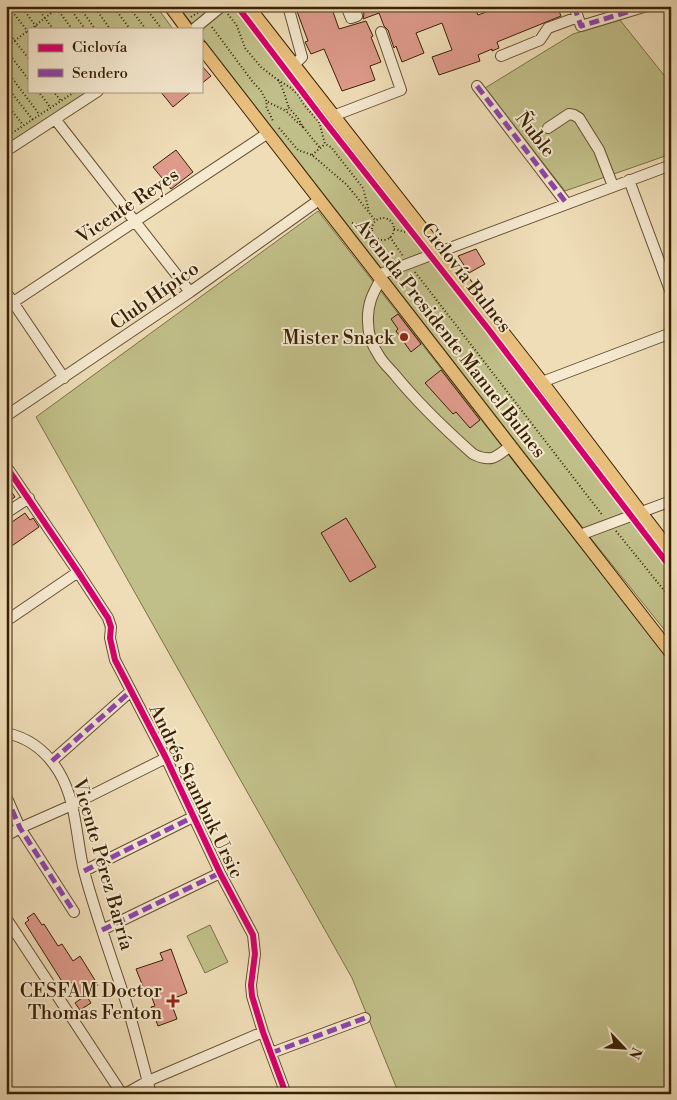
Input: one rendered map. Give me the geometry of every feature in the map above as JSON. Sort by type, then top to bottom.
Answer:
[{"type":"main road","points":[[170,6],[187,28]]},
{"type":"main road","points":[[248,6],[294,65],[330,120],[420,236],[439,252],[542,382],[671,552]]},
{"type":"main road","name":"Avenida Presidente Manuel Bulnes","points":[[202,47],[671,653]]},
{"type":"street","points":[[195,28],[222,6]]},
{"type":"street","points":[[288,6],[302,57],[294,65]]},
{"type":"street","points":[[346,6],[351,18],[357,16],[353,6]]},
{"type":"street","points":[[574,6],[580,21]]},
{"type":"street","points":[[501,56],[540,40],[548,28],[647,6]]},
{"type":"street","points":[[330,120],[401,90],[381,32]]},
{"type":"street","name":"Ñuble","points":[[477,86],[567,204]]},
{"type":"street","points":[[6,151],[96,92]]},
{"type":"street","points":[[548,128],[569,114],[579,118],[599,150],[613,186]]},
{"type":"street","points":[[55,119],[190,292]]},
{"type":"street","name":"Vicente Reyes","points":[[10,305],[268,132]]},
{"type":"street","points":[[510,446],[493,458],[484,458],[473,454],[407,390],[383,362],[374,347],[368,322],[371,296],[380,277],[408,263],[671,165]]},
{"type":"street","points":[[629,180],[671,293]]},
{"type":"street","name":"Club Hípico","points":[[6,416],[190,292],[320,200]]},
{"type":"street","points":[[6,292],[10,305],[64,378]]},
{"type":"street","points":[[542,382],[671,333]]},
{"type":"street","name":"Andrés Stambuk Ursic","points":[[6,466],[108,618],[111,627],[110,638],[114,660],[166,758],[220,873],[253,935],[255,954],[251,991],[284,1093]]},
{"type":"street","points":[[6,513],[29,498]]},
{"type":"street","points":[[580,535],[671,500]]},
{"type":"street","points":[[6,621],[78,572]]},
{"type":"street","points":[[52,761],[131,691]]},
{"type":"street","name":"Vicente Pérez Barría","points":[[6,733],[28,740],[37,747],[52,761],[61,774],[68,790],[84,871],[126,1004],[151,1094]]},
{"type":"street","points":[[6,836],[166,758]]},
{"type":"street","points":[[6,796],[20,828],[74,912]]},
{"type":"street","points":[[84,871],[193,817]]},
{"type":"street","points":[[102,930],[220,873]]},
{"type":"street","points":[[6,918],[123,1094],[148,1081],[263,1032]]},
{"type":"street","points":[[271,1053],[365,1018]]},
{"type":"path","points":[[8,6],[28,30]]},
{"type":"path","points":[[21,6],[37,28]]},
{"type":"path","points":[[36,6],[52,28]]},
{"type":"path","points":[[32,28],[60,6]]},
{"type":"path","points":[[68,6],[84,28]]},
{"type":"path","points":[[79,6],[94,28]]},
{"type":"path","points":[[94,6],[109,28]]},
{"type":"path","points":[[113,6],[129,28]]},
{"type":"path","points":[[128,6],[145,28]]},
{"type":"path","points":[[144,6],[161,28]]},
{"type":"path","points":[[196,6],[261,91],[267,102],[266,106],[272,120],[288,140],[298,150],[312,155],[347,185],[375,220]]},
{"type":"path","points":[[222,6],[237,26],[245,48],[261,66],[291,88],[319,122],[325,144],[331,147],[364,188],[369,213]]},
{"type":"path","points":[[56,8],[71,28]]},
{"type":"path","points":[[6,30],[28,59]]},
{"type":"path","points":[[28,32],[6,49],[28,79]]},
{"type":"path","points":[[6,70],[40,115]]},
{"type":"path","points":[[278,80],[289,108],[320,148]]},
{"type":"path","points":[[296,85],[330,120]]},
{"type":"path","points":[[6,86],[33,120]]},
{"type":"path","points":[[39,92],[50,108]]},
{"type":"path","points":[[54,92],[61,101]]},
{"type":"path","points":[[7,135],[24,126],[74,92]]},
{"type":"path","points":[[267,102],[286,111],[303,127]]},
{"type":"path","points":[[6,103],[24,126]]},
{"type":"path","points":[[286,111],[289,108]]},
{"type":"path","points":[[312,155],[325,144]]},
{"type":"path","points":[[381,218],[389,219],[394,229],[390,237],[385,240],[378,239],[373,234],[371,228],[375,220],[381,218]]},
{"type":"path","points":[[337,223],[349,223],[371,228]]},
{"type":"path","points":[[394,229],[420,236]]},
{"type":"path","points":[[390,237],[408,263],[610,524],[671,599]]},
{"type":"shaded area","points":[[6,6],[156,6],[172,28],[28,28],[28,92],[89,92],[6,147]]},
{"type":"shaded area","points":[[178,6],[241,6],[632,510],[583,528],[202,37],[202,28],[195,28]]},
{"type":"shaded area","points":[[620,20],[671,84],[671,154],[565,191],[485,88],[573,34]]},
{"type":"shaded area","points":[[318,211],[671,663],[671,1094],[399,1094],[352,978],[36,417]]},
{"type":"shaded area","points":[[639,516],[671,559],[671,638],[589,536]]},
{"type":"shaded area","points":[[210,925],[228,962],[205,973],[187,936]]},
{"type":"building","points":[[295,6],[331,6],[339,29],[366,21],[381,62],[370,66],[375,80],[342,91],[324,49],[311,54],[305,42],[308,41]]},
{"type":"building","points":[[360,6],[401,6],[402,9],[410,6],[474,6],[478,15],[502,6],[557,6],[561,16],[497,42],[499,48],[478,55],[480,61],[439,75],[432,57],[452,50],[442,23],[416,33],[424,53],[402,62],[379,13],[363,19],[364,14]]},
{"type":"building","points":[[202,66],[211,76],[202,83]]},
{"type":"building","points":[[161,92],[191,92],[173,107]]},
{"type":"building","points":[[176,150],[193,172],[171,189],[153,167]]},
{"type":"building","points":[[476,249],[485,264],[469,273],[458,256]]},
{"type":"building","points":[[398,314],[421,344],[411,352],[396,331],[398,329],[391,319]]},
{"type":"building","points":[[441,370],[480,420],[470,428],[456,412],[453,414],[425,383]]},
{"type":"building","points":[[6,484],[15,497],[6,503]]},
{"type":"building","points":[[25,513],[30,520],[33,518],[39,527],[6,550],[6,536],[10,534],[6,529],[6,524]]},
{"type":"building","points":[[346,518],[376,567],[350,582],[321,533]]},
{"type":"building","points":[[34,913],[42,925],[44,924],[58,946],[62,944],[73,961],[80,956],[98,985],[81,997],[71,982],[67,985],[65,981],[63,983],[25,923],[29,920],[27,918]]},
{"type":"building","points":[[171,949],[187,993],[170,1000],[177,1019],[158,1026],[151,1007],[155,1006],[148,987],[144,989],[136,969],[163,960],[160,953]]},
{"type":"building","points":[[86,995],[91,1003],[80,1010],[75,1003]]},
{"type":"marked path","points":[[574,6],[581,26],[647,6]]},
{"type":"marked path","points":[[477,86],[567,204]]},
{"type":"marked path","points":[[52,761],[131,691]]},
{"type":"marked path","points":[[6,796],[20,828],[74,912]]},
{"type":"marked path","points":[[84,871],[193,817]]},
{"type":"marked path","points":[[102,930],[220,873]]},
{"type":"marked path","points":[[271,1053],[365,1018]]},
{"type":"cycle path","name":"Ciclovía Bulnes","points":[[237,6],[671,568]]},
{"type":"cycle path","points":[[6,466],[108,618],[115,660],[166,758],[220,873],[253,935],[255,954],[251,985],[252,996],[286,1094]]},
{"type":"place","name":"Mister Snack","points":[[404,337]]},
{"type":"place","name":"CESFAM Doctor Thomas Fenton","points":[[173,1001]]}]
